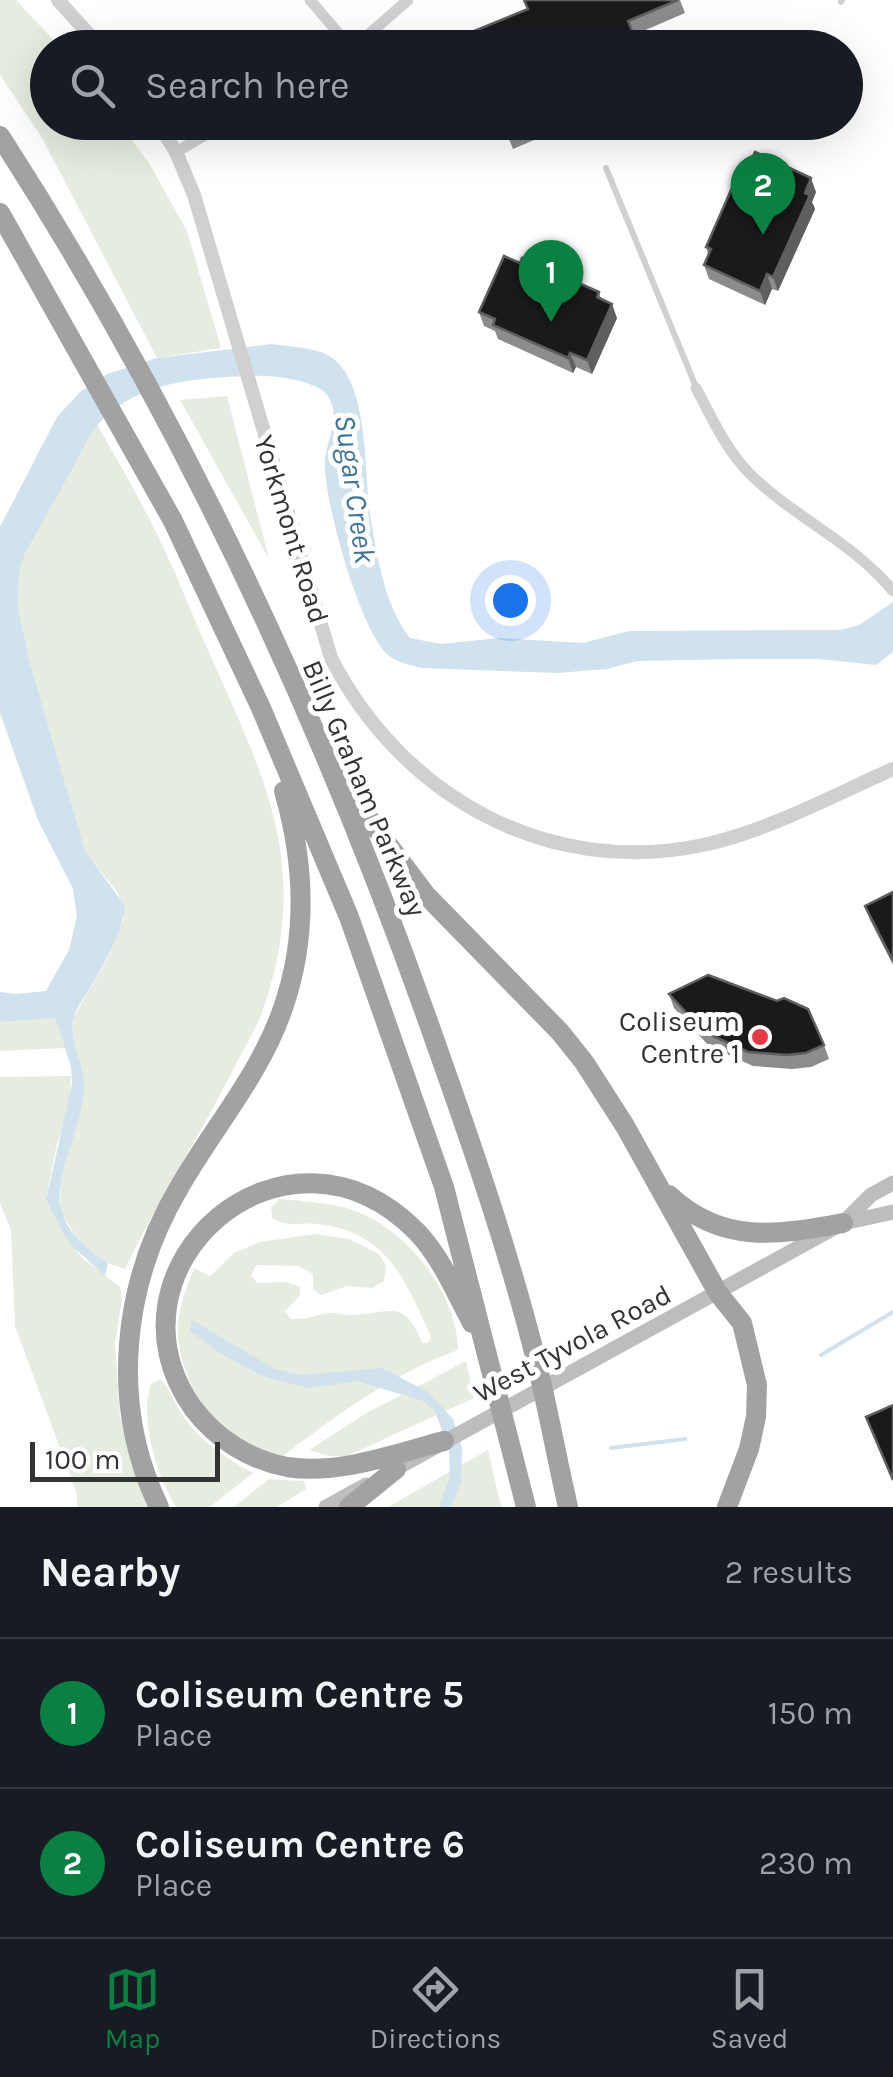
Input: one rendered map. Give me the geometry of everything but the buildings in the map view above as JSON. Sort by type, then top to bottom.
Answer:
[{"type":"highway","name":"Billy Graham Parkway","points":[[0,136],[51,215],[166,422],[298,694],[386,903],[482,1175],[534,1349],[568,1507]]},
{"type":"highway","points":[[0,213],[172,521],[261,708],[350,917],[444,1187],[526,1507]]},
{"type":"highway","points":[[298,694],[371,822],[426,895],[549,1020],[584,1062],[718,1293],[742,1323],[757,1386],[756,1417],[749,1450],[728,1507]]},
{"type":"highway","points":[[159,1507],[132,1424],[127,1374],[142,1270],[162,1218],[270,1042],[292,977],[300,926],[300,853],[261,708]]},
{"type":"highway","points":[[657,1183],[690,1212],[745,1233],[778,1234],[842,1223]]},
{"type":"highway","points":[[444,1441],[394,1462],[288,1466],[244,1452],[225,1440],[200,1417],[187,1398],[172,1359],[168,1310],[186,1254],[206,1228],[232,1206],[274,1188],[326,1184],[358,1192],[388,1208],[430,1248],[486,1348]]},
{"type":"highway","points":[[349,1507],[394,1462]]},
{"type":"main road","name":"West Tyvola Road","points":[[444,1441],[842,1223],[871,1195],[893,1183]]},
{"type":"main road","name":"West Tyvola Road","points":[[842,1223],[893,1212]]},
{"type":"main road","points":[[326,1507],[394,1462]]},
{"type":"street","points":[[58,0],[85,30]]},
{"type":"street","points":[[310,0],[336,30]]},
{"type":"street","points":[[373,30],[408,0]]},
{"type":"street","name":"Yorkmont Road","points":[[169,140],[194,195],[331,658],[348,691],[400,756],[438,788],[517,831],[561,844],[611,851],[687,848],[749,830],[893,769]]},
{"type":"street","points":[[176,152],[197,140]]},
{"type":"street","points":[[696,388],[724,442],[750,473],[878,574],[893,591]]},
{"type":"lane","points":[[606,168],[696,388]]},
{"type":"shaded area","points":[[0,0],[16,0],[44,30],[30,30],[30,120],[0,75]]},
{"type":"shaded area","points":[[43,140],[132,140],[187,231],[221,348],[157,358]]},
{"type":"shaded area","points":[[227,396],[269,559],[180,400]]},
{"type":"shaded area","points":[[97,424],[160,539],[247,739],[275,823],[282,865],[278,956],[261,1015],[125,1269],[83,1247],[61,1213],[60,1181],[84,1094],[72,1032],[74,1016],[107,960],[123,920],[118,893],[85,852],[18,609],[19,574],[25,553]]},
{"type":"shaded area","points":[[55,1018],[65,1048],[0,1051],[0,1022]]},
{"type":"shaded area","points":[[71,1076],[70,1102],[46,1200],[81,1257],[120,1287],[122,1299],[115,1344],[120,1416],[131,1464],[153,1507],[77,1507],[77,1494],[15,1326],[11,1230],[0,1203],[0,1077]]},
{"type":"shaded area","points":[[280,1199],[350,1209],[371,1218],[404,1242],[442,1292],[456,1330],[458,1350],[388,1383],[283,1456],[262,1451],[226,1430],[198,1397],[188,1377],[178,1327],[194,1268],[210,1276],[234,1253],[260,1242],[315,1234],[349,1239],[379,1254],[386,1266],[384,1281],[372,1288],[347,1286],[321,1295],[313,1289],[313,1274],[298,1266],[256,1265],[251,1275],[257,1283],[286,1282],[300,1287],[300,1295],[285,1311],[291,1319],[329,1313],[395,1311],[409,1319],[422,1343],[428,1343],[431,1337],[402,1278],[377,1248],[341,1229],[288,1224],[272,1218],[271,1207]]},
{"type":"shaded area","points":[[466,1361],[474,1398],[347,1456],[309,1450],[365,1414]]},
{"type":"shaded area","points":[[160,1379],[200,1436],[253,1473],[210,1507],[176,1507],[162,1479],[147,1414],[151,1384]]},
{"type":"shaded area","points":[[488,1450],[501,1507],[388,1507]]},
{"type":"shaded area","points":[[269,1479],[304,1481],[306,1489],[277,1507],[234,1507]]},
{"type":"water","name":"Sugar Creek","points":[[272,344],[326,354],[341,366],[351,384],[363,430],[371,521],[380,567],[394,612],[410,638],[441,644],[499,638],[583,643],[629,631],[840,630],[859,625],[893,602],[893,652],[876,665],[818,659],[637,661],[607,669],[558,673],[422,668],[404,663],[387,654],[377,640],[345,562],[326,480],[326,453],[334,412],[322,390],[280,377],[210,378],[151,390],[116,408],[91,434],[25,553],[19,574],[18,608],[29,660],[85,851],[125,906],[111,950],[74,1017],[73,1036],[84,1093],[60,1185],[60,1205],[67,1224],[82,1243],[108,1263],[105,1276],[69,1243],[46,1200],[72,1084],[71,1066],[55,1018],[0,1022],[0,992],[46,991],[69,950],[77,916],[73,889],[38,820],[0,713],[0,527],[57,417],[80,392],[107,374],[157,358]]},
{"type":"water","points":[[192,1320],[275,1369],[300,1375],[382,1368],[428,1392],[453,1419],[462,1448],[461,1483],[451,1507],[439,1507],[450,1477],[449,1450],[435,1411],[423,1401],[357,1381],[308,1388],[262,1376],[190,1331]]},
{"type":"waterway","points":[[821,1355],[893,1312]]},
{"type":"waterway","points":[[611,1448],[685,1439]]},
{"type":"place","name":"Coliseum Centre 6","points":[[763,235]]},
{"type":"place","name":"Coliseum Centre 5","points":[[551,322]]},
{"type":"place","name":"Coliseum Centre 1","points":[[760,1037]]}]
